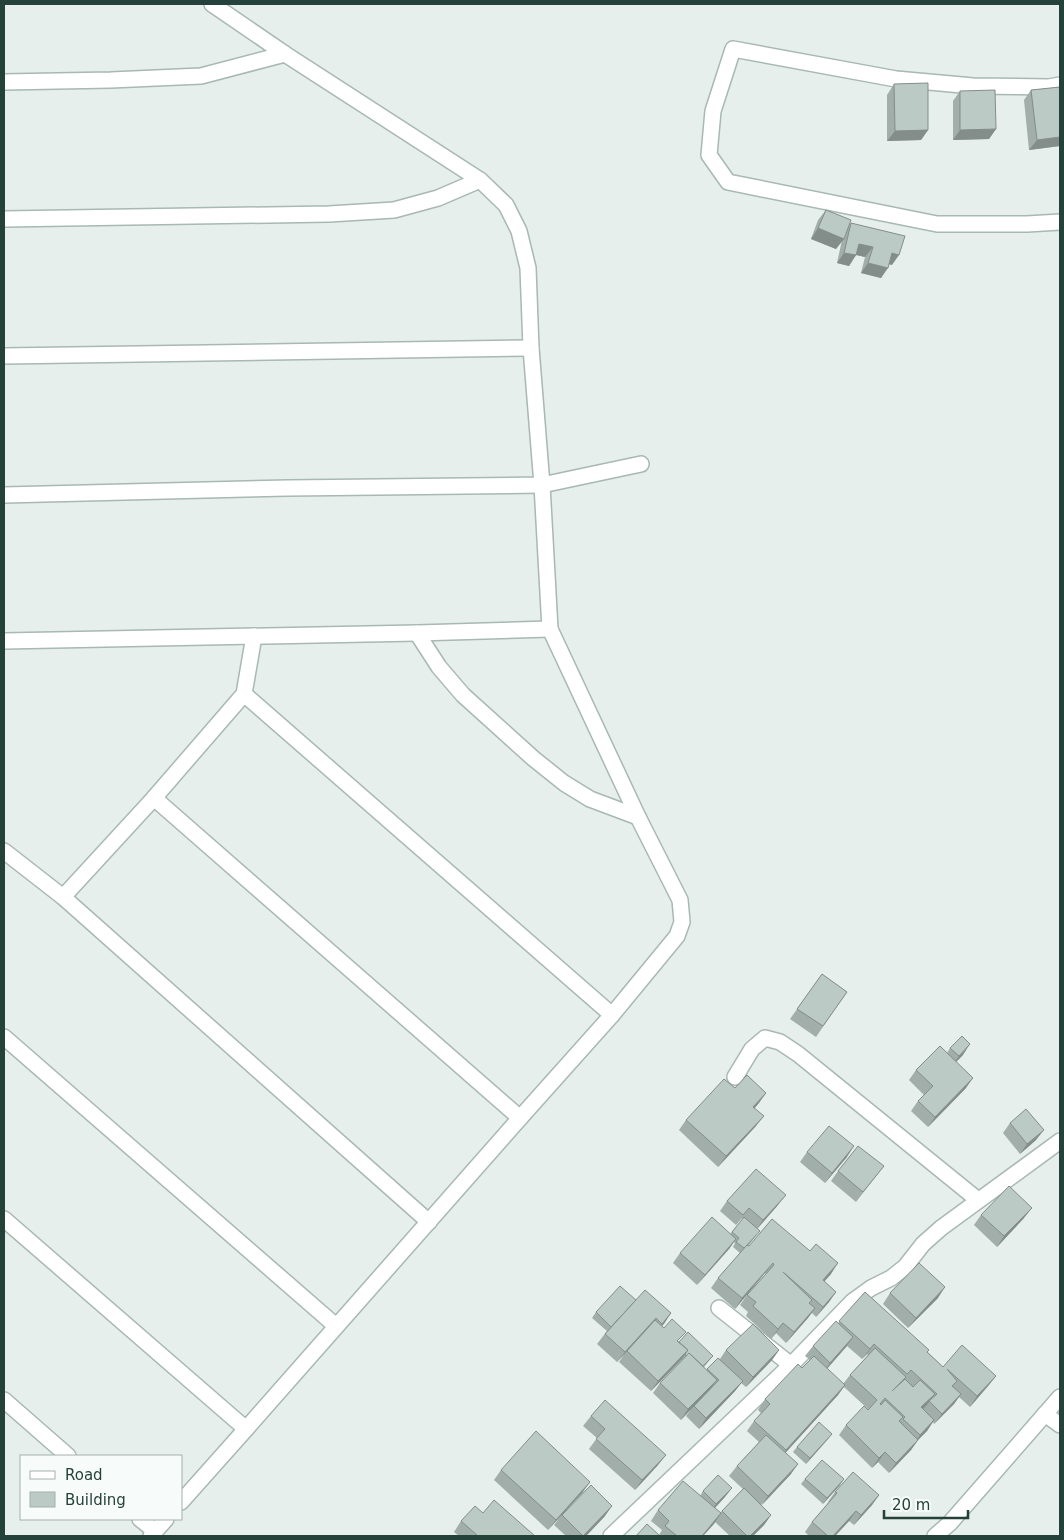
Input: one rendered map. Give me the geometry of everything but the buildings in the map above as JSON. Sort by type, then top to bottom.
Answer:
[{"type":"street","points":[[182,1501],[612,1015],[677,936],[682,922],[680,900],[638,817],[550,629],[542,485],[530,348],[528,268],[520,231],[506,205],[480,180],[285,54],[212,4]]},
{"type":"street","points":[[1060,85],[1049,87],[973,86],[896,79],[733,49],[713,112],[709,155],[728,182],[936,224],[1060,222]]},
{"type":"street","points":[[4,82],[201,76],[285,54]]},
{"type":"street","points":[[4,219],[319,214],[394,210],[438,198],[480,180]]},
{"type":"street","points":[[4,356],[530,348]]},
{"type":"street","points":[[4,495],[288,488],[542,485],[641,464]]},
{"type":"street","points":[[4,641],[550,629]]},
{"type":"street","points":[[417,633],[439,667],[463,695],[534,759],[564,783],[590,799],[638,817]]},
{"type":"street","points":[[63,897],[154,798],[244,694],[254,636]]},
{"type":"street","points":[[244,694],[612,1015]]},
{"type":"street","points":[[154,798],[520,1118]]},
{"type":"street","points":[[4,851],[63,897],[428,1222]]},
{"type":"street","points":[[4,1037],[336,1326]]},
{"type":"street","points":[[735,1077],[752,1049],[765,1038],[780,1042],[798,1054],[978,1200]]},
{"type":"street","points":[[611,1536],[791,1365],[853,1301],[871,1288],[891,1278],[941,1228],[1060,1141]]},
{"type":"street","points":[[4,1219],[246,1429]]},
{"type":"street","points":[[719,1308],[791,1365]]},
{"type":"street","points":[[935,1536],[950,1523],[1060,1397]]},
{"type":"street","points":[[4,1400],[67,1455]]},
{"type":"street","points":[[1045,1414],[1060,1425]]},
{"type":"street","points":[[141,1520],[153,1534],[165,1520]]}]
